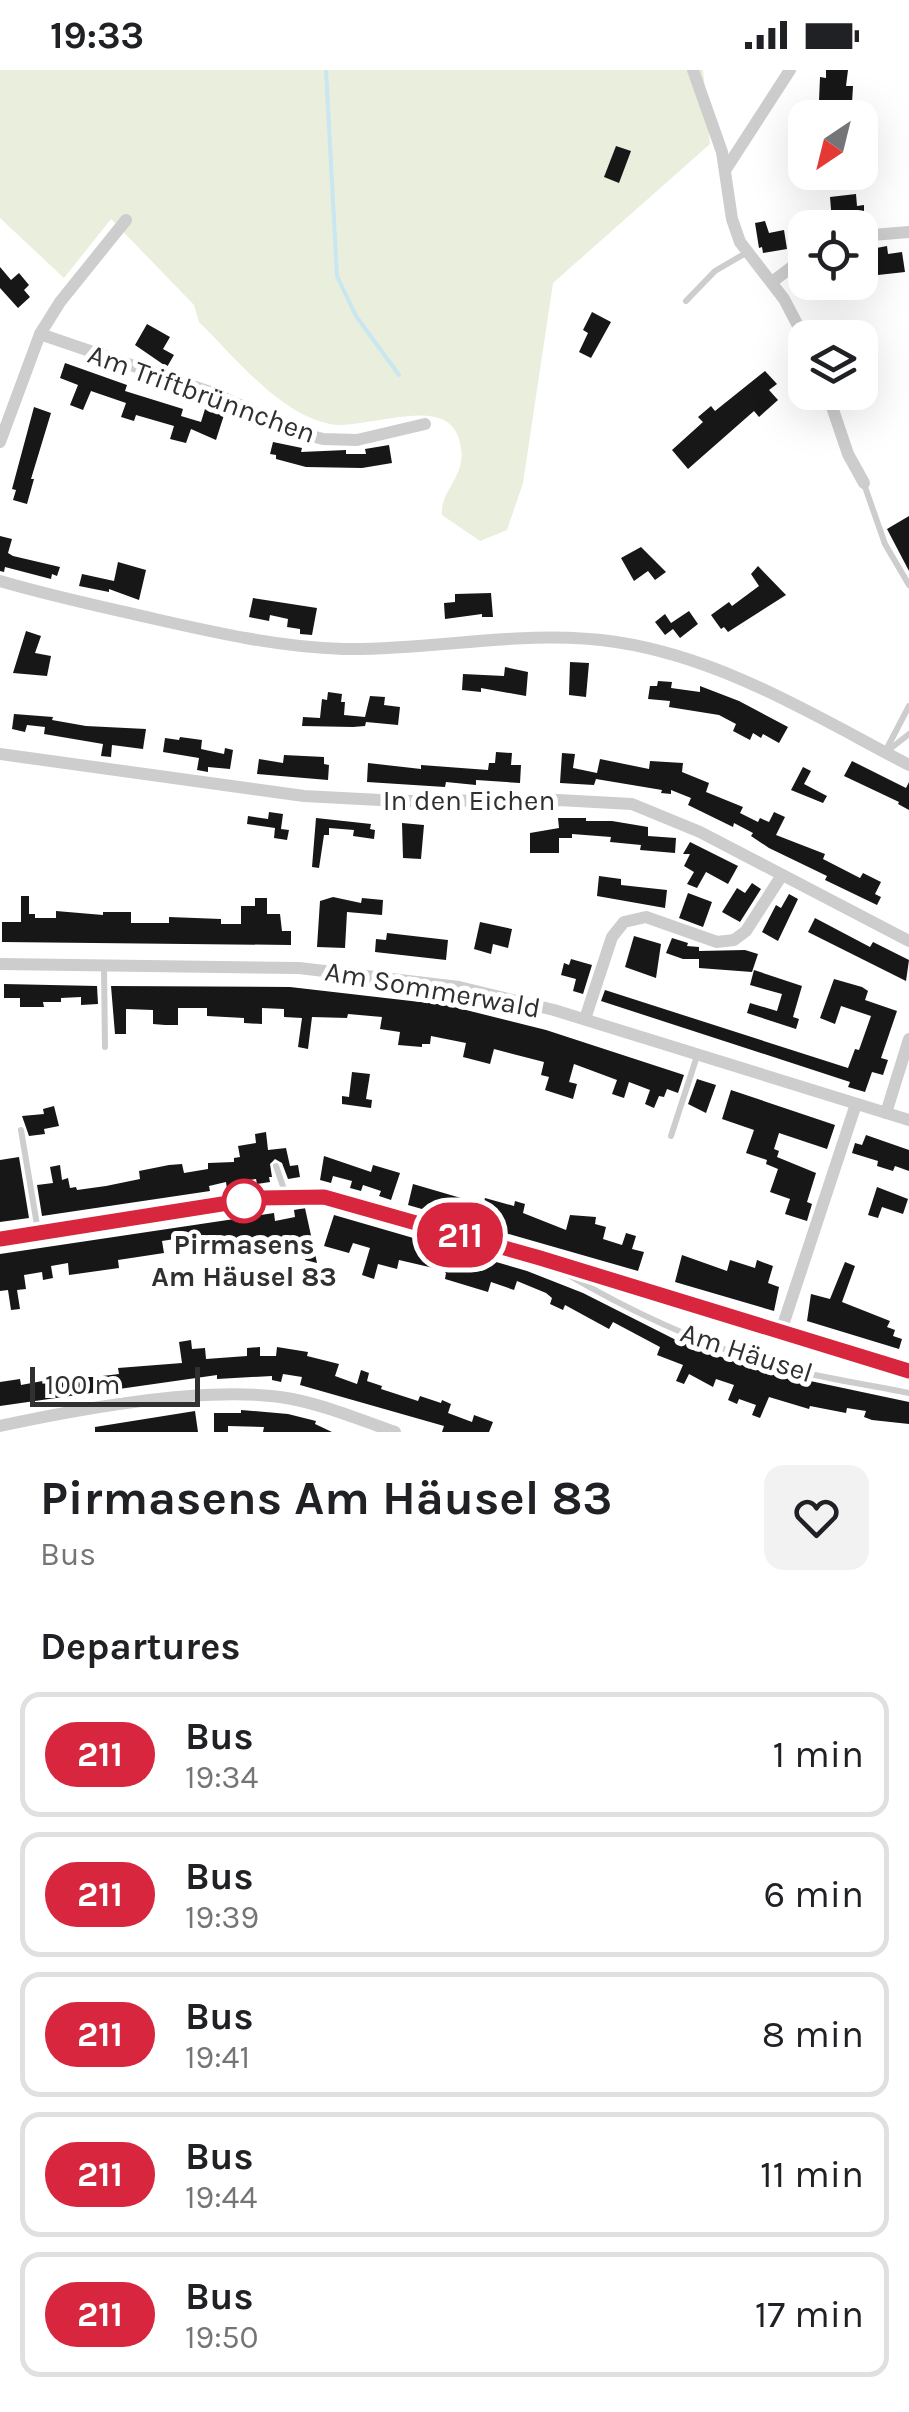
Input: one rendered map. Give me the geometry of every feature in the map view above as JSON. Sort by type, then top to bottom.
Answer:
[{"type":"street","points":[[693,70],[726,169],[732,219],[746,253],[772,282],[794,320]]},
{"type":"street","points":[[726,169],[790,70]]},
{"type":"street","points":[[0,442],[40,334],[60,302],[126,220]]},
{"type":"street","points":[[878,235],[909,232]]},
{"type":"street","points":[[772,282],[788,270]]},
{"type":"street","name":"Am Triftbrünnchen","points":[[40,334],[212,393],[323,439],[357,440],[425,424]]},
{"type":"street","points":[[833,410],[852,465],[864,483]]},
{"type":"street","points":[[0,580],[208,631],[304,646],[401,648],[558,638],[616,642],[672,654],[738,677],[909,766]]},
{"type":"street","name":"In den Eichen","points":[[0,754],[304,796],[632,804],[700,832],[909,940]]},
{"type":"street","points":[[585,1019],[612,937],[624,922],[646,918],[717,942],[734,940],[746,932],[782,875]]},
{"type":"street","name":"Am Sommerwald","points":[[0,964],[299,968],[459,987],[585,1019],[909,1120]]},
{"type":"street","points":[[886,1113],[909,1038]]},
{"type":"street","points":[[781,1330],[856,1104]]},
{"type":"street","name":"Am Häusel","points":[[0,1239],[306,1195],[350,1202],[909,1371]]},
{"type":"street","points":[[0,1426],[122,1406],[236,1395],[292,1399],[395,1432]]},
{"type":"lane","points":[[686,301],[715,271],[746,253]]},
{"type":"lane","points":[[864,483],[885,544],[909,585]]},
{"type":"lane","points":[[885,753],[909,706]]},
{"type":"lane","points":[[885,753],[909,734]]},
{"type":"lane","points":[[104,965],[105,1047]]},
{"type":"lane","points":[[671,1136],[698,1054]]},
{"type":"lane","points":[[21,1130],[38,1232]]},
{"type":"lane","points":[[276,1166],[286,1196]]},
{"type":"lane","name":"Am Häusel","points":[[540,1258],[636,1311],[726,1350],[797,1371],[909,1393]]},
{"type":"green space","points":[[0,70],[703,70],[710,144],[553,283],[523,483],[507,530],[480,541],[442,515],[461,461],[458,436],[449,424],[436,417],[419,416],[345,425],[311,418],[276,397],[243,367],[199,322],[194,305],[111,219],[64,278],[0,218]]},
{"type":"building","points":[[826,70],[848,70],[846,86],[853,86],[852,100],[819,100],[820,77],[826,78]]},
{"type":"building","points":[[616,146],[631,151],[619,183],[604,177]]},
{"type":"building","points":[[856,194],[857,206],[864,205],[864,210],[831,210],[830,197]]},
{"type":"building","points":[[765,221],[769,233],[784,230],[787,249],[763,253],[759,248],[755,223]]},
{"type":"building","points":[[887,246],[888,254],[902,252],[905,272],[878,275],[878,248]]},
{"type":"building","points":[[0,267],[11,280],[19,273],[29,285],[24,290],[30,297],[18,308],[0,288]]},
{"type":"building","points":[[592,312],[611,322],[591,358],[579,352]]},
{"type":"building","points":[[147,324],[170,337],[163,349],[174,355],[167,367],[135,345]]},
{"type":"building","points":[[65,363],[127,385],[125,391],[183,409],[181,416],[201,422],[205,409],[224,415],[216,440],[191,429],[186,443],[170,439],[174,426],[136,415],[134,421],[121,417],[126,403],[91,391],[83,410],[70,405],[78,385],[60,378]]},
{"type":"building","points":[[765,371],[777,384],[769,390],[778,400],[759,417],[754,411],[688,469],[672,450],[703,422],[698,417],[711,406],[715,411]]},
{"type":"building","points":[[34,407],[51,413],[27,504],[13,500],[16,490],[12,489]]},
{"type":"building","points":[[273,442],[302,448],[301,452],[346,450],[346,454],[366,454],[365,449],[389,445],[392,463],[362,468],[306,467],[276,459],[276,455],[270,454]]},
{"type":"building","points":[[909,516],[909,571],[887,529]]},
{"type":"building","points":[[0,536],[12,539],[8,553],[60,567],[57,576],[52,574],[51,579],[5,567],[4,572],[0,571]]},
{"type":"building","points":[[641,547],[666,572],[655,580],[648,571],[634,581],[621,558]]},
{"type":"building","points":[[118,562],[146,570],[139,600],[109,589],[79,586],[82,574],[114,581]]},
{"type":"building","points":[[758,566],[786,595],[728,632],[724,627],[721,629],[711,615],[729,602],[732,606],[759,586],[751,574]]},
{"type":"building","points":[[491,593],[493,617],[482,614],[445,619],[444,603],[455,602],[455,594]]},
{"type":"building","points":[[253,598],[317,608],[312,635],[287,627],[288,619],[270,615],[269,621],[249,617]]},
{"type":"building","points":[[689,611],[698,624],[680,638],[673,629],[665,635],[655,622],[665,614],[671,623]]},
{"type":"building","points":[[26,631],[41,636],[35,653],[51,656],[47,676],[13,673]]},
{"type":"building","points":[[570,662],[589,663],[586,697],[569,695]]},
{"type":"building","points":[[505,667],[528,672],[526,696],[481,688],[481,692],[462,690],[463,674],[504,676]]},
{"type":"building","points":[[658,681],[672,682],[671,688],[700,692],[700,686],[788,727],[779,743],[763,734],[761,738],[753,733],[750,740],[733,731],[736,724],[719,715],[669,707],[670,701],[648,699],[650,686],[657,686]]},
{"type":"building","points":[[328,692],[342,694],[344,715],[365,717],[370,696],[385,697],[384,705],[400,707],[398,725],[366,722],[365,726],[353,727],[302,726],[303,717],[320,718],[322,699],[327,700]]},
{"type":"building","points":[[14,714],[53,717],[52,720],[86,726],[146,729],[143,749],[112,745],[111,757],[101,756],[103,744],[44,734],[45,727],[27,725],[25,732],[12,729]]},
{"type":"building","points":[[165,738],[202,740],[201,749],[224,754],[225,748],[233,750],[230,769],[197,770],[199,758],[163,752]]},
{"type":"building","points":[[496,752],[512,753],[511,765],[521,765],[520,783],[476,780],[476,785],[446,782],[445,787],[367,782],[368,763],[488,770],[489,763],[495,763]]},
{"type":"building","points":[[562,753],[575,754],[573,768],[597,773],[600,759],[649,769],[650,761],[683,763],[682,772],[709,783],[706,792],[743,807],[740,813],[758,822],[760,818],[769,822],[774,812],[785,817],[776,835],[825,854],[823,859],[860,878],[863,873],[881,882],[875,894],[881,897],[877,905],[825,880],[827,876],[769,848],[734,823],[733,827],[688,805],[691,798],[671,790],[671,794],[661,793],[662,790],[596,779],[594,785],[560,783]]},
{"type":"building","points":[[284,755],[324,757],[324,764],[329,765],[328,780],[257,774],[259,759],[283,763]]},
{"type":"building","points":[[852,761],[906,788],[909,782],[909,810],[844,776]]},
{"type":"building","points":[[803,767],[811,771],[804,784],[827,796],[823,803],[791,790]]},
{"type":"building","points":[[269,812],[283,814],[281,829],[289,830],[287,840],[274,838],[275,828],[247,824],[248,816],[268,819]]},
{"type":"building","points":[[316,818],[371,824],[374,839],[353,836],[354,830],[329,828],[329,835],[324,835],[319,868],[312,867]]},
{"type":"building","points":[[558,818],[648,827],[648,836],[676,838],[675,853],[640,850],[641,845],[610,842],[611,837],[572,834],[572,838],[559,838],[559,853],[530,853],[530,833],[559,828]]},
{"type":"building","points":[[402,823],[424,825],[421,859],[403,858]]},
{"type":"building","points":[[690,842],[738,866],[728,884],[706,872],[697,888],[687,884],[694,872],[684,866],[690,854],[683,854]]},
{"type":"building","points":[[599,876],[621,879],[621,885],[667,890],[665,908],[597,896]]},
{"type":"building","points":[[752,883],[761,889],[740,922],[722,912],[737,888],[745,893]]},
{"type":"building","points":[[688,893],[712,902],[703,927],[679,918]]},
{"type":"building","points":[[789,894],[798,899],[778,941],[762,932],[776,905],[781,908]]},
{"type":"building","points":[[21,896],[29,896],[29,914],[35,914],[35,918],[56,918],[56,911],[103,915],[131,912],[131,923],[169,923],[169,917],[221,919],[221,924],[241,924],[241,906],[255,906],[255,898],[267,898],[267,914],[280,914],[282,931],[291,931],[291,945],[2,942],[2,922],[21,922]]},
{"type":"building","points":[[333,897],[361,903],[362,898],[383,900],[382,915],[347,912],[345,948],[317,947],[320,901]]},
{"type":"building","points":[[815,918],[870,947],[873,942],[909,960],[906,981],[808,932]]},
{"type":"building","points":[[480,922],[512,929],[508,948],[493,944],[491,954],[474,949]]},
{"type":"building","points":[[387,933],[448,940],[446,960],[375,952],[376,939],[386,940]]},
{"type":"building","points":[[634,936],[661,944],[656,978],[625,967]]},
{"type":"building","points":[[672,938],[699,947],[699,951],[745,950],[758,954],[752,972],[699,968],[699,959],[666,953]]},
{"type":"building","points":[[571,959],[592,965],[583,994],[573,991],[576,979],[561,975],[564,963],[569,965]]},
{"type":"building","points":[[754,970],[802,986],[793,1017],[799,1019],[796,1029],[747,1013],[750,1003],[777,1011],[782,994],[750,985]]},
{"type":"building","points":[[834,979],[862,987],[868,991],[865,1000],[897,1011],[881,1058],[888,1060],[883,1075],[872,1072],[865,1092],[848,1087],[850,1082],[601,1001],[605,990],[848,1068],[871,1016],[841,1006],[835,1024],[820,1018]]},
{"type":"building","points":[[4,984],[97,986],[98,1004],[81,1005],[81,997],[43,1002],[44,1007],[20,1007],[20,998],[4,998]]},
{"type":"building","points":[[111,986],[290,987],[446,1005],[546,1030],[684,1075],[678,1093],[667,1089],[654,1108],[645,1104],[650,1090],[629,1082],[624,1098],[612,1094],[617,1080],[574,1064],[569,1082],[577,1084],[573,1099],[545,1090],[549,1077],[541,1075],[544,1062],[494,1049],[490,1064],[463,1057],[466,1043],[431,1036],[430,1044],[422,1047],[398,1045],[400,1032],[380,1029],[382,1017],[312,1017],[308,1049],[298,1047],[302,1018],[284,1017],[284,1009],[262,1008],[262,1024],[244,1023],[244,1018],[207,1016],[207,1008],[178,1008],[178,1025],[165,1025],[153,1024],[153,1010],[126,1009],[126,1034],[115,1034]]},
{"type":"building","points":[[352,1072],[370,1074],[366,1099],[372,1100],[371,1108],[342,1104],[342,1096],[349,1097]]},
{"type":"building","points":[[697,1079],[716,1085],[706,1113],[688,1104]]},
{"type":"building","points":[[731,1090],[835,1125],[827,1149],[779,1133],[774,1149],[779,1151],[777,1157],[816,1173],[807,1202],[812,1204],[807,1221],[785,1214],[790,1199],[770,1192],[778,1169],[766,1164],[767,1160],[746,1153],[754,1130],[722,1119]]},
{"type":"building","points":[[54,1106],[59,1126],[44,1129],[45,1134],[29,1136],[22,1116],[44,1114],[43,1109]]},
{"type":"building","points":[[266,1132],[268,1150],[286,1148],[290,1166],[298,1165],[300,1177],[288,1179],[282,1163],[275,1159],[270,1164],[270,1182],[257,1184],[256,1179],[238,1182],[239,1187],[227,1189],[226,1182],[209,1186],[210,1191],[42,1216],[37,1185],[53,1183],[50,1167],[60,1165],[62,1180],[68,1178],[70,1188],[106,1186],[140,1179],[139,1171],[169,1165],[182,1164],[184,1173],[208,1169],[208,1163],[234,1162],[234,1158],[240,1157],[238,1146],[256,1143],[255,1134]]},
{"type":"building","points":[[866,1135],[909,1150],[909,1171],[877,1166],[878,1161],[852,1153],[855,1143],[862,1145]]},
{"type":"building","points":[[324,1156],[371,1172],[373,1165],[400,1173],[391,1200],[379,1196],[381,1191],[363,1185],[361,1191],[350,1188],[352,1181],[333,1176],[331,1183],[320,1180]]},
{"type":"building","points":[[19,1157],[29,1218],[0,1222],[0,1160]]},
{"type":"building","points":[[413,1184],[478,1203],[485,1198],[514,1206],[515,1201],[525,1204],[523,1213],[566,1230],[570,1215],[596,1217],[595,1224],[606,1227],[603,1239],[622,1245],[626,1233],[636,1236],[632,1249],[644,1252],[638,1271],[491,1229],[493,1222],[476,1217],[474,1224],[408,1205]]},
{"type":"building","points":[[877,1187],[908,1199],[903,1214],[882,1207],[878,1218],[868,1215]]},
{"type":"building","points":[[305,1208],[317,1263],[305,1260],[309,1244],[264,1248],[263,1239],[239,1242],[241,1256],[230,1257],[227,1237],[199,1241],[200,1248],[183,1251],[181,1238],[162,1241],[164,1253],[118,1260],[119,1268],[69,1275],[68,1263],[51,1266],[53,1278],[43,1280],[42,1272],[24,1275],[26,1289],[17,1290],[20,1309],[11,1310],[8,1290],[0,1291],[0,1254],[274,1213],[275,1221],[295,1217],[294,1210]]},
{"type":"building","points":[[334,1215],[527,1271],[583,1293],[678,1341],[754,1369],[909,1402],[909,1424],[872,1420],[864,1417],[866,1411],[847,1408],[846,1413],[810,1406],[809,1409],[769,1397],[760,1418],[752,1415],[756,1405],[728,1400],[734,1385],[716,1379],[713,1387],[689,1374],[684,1384],[676,1381],[683,1365],[657,1355],[660,1347],[613,1322],[609,1329],[565,1305],[563,1310],[550,1304],[552,1298],[546,1293],[517,1281],[514,1290],[491,1282],[488,1292],[445,1279],[442,1270],[399,1260],[397,1269],[378,1264],[374,1279],[362,1275],[370,1248],[353,1243],[349,1253],[324,1246]]},
{"type":"building","points":[[682,1255],[727,1271],[730,1260],[755,1268],[757,1260],[773,1266],[768,1283],[779,1287],[774,1311],[675,1282]]},
{"type":"building","points":[[845,1262],[855,1266],[842,1302],[890,1321],[887,1327],[895,1330],[893,1336],[902,1339],[899,1349],[807,1321],[811,1294],[830,1299]]},
{"type":"building","points":[[191,1340],[192,1349],[205,1348],[206,1359],[247,1356],[247,1348],[260,1347],[260,1356],[276,1356],[277,1347],[308,1352],[307,1356],[339,1364],[335,1376],[357,1384],[361,1370],[369,1373],[367,1381],[382,1386],[381,1389],[418,1401],[420,1396],[441,1403],[442,1400],[451,1404],[448,1413],[472,1422],[474,1415],[493,1422],[489,1432],[442,1432],[444,1426],[300,1385],[302,1377],[283,1374],[281,1382],[272,1380],[272,1376],[217,1379],[217,1375],[0,1406],[0,1382],[20,1379],[21,1385],[64,1377],[119,1374],[118,1368],[182,1363],[179,1342]]},
{"type":"building","points":[[241,1410],[288,1414],[316,1421],[315,1424],[332,1432],[263,1432],[264,1427],[228,1426],[228,1432],[214,1432],[214,1413]]},
{"type":"building","points":[[195,1411],[198,1432],[95,1432],[95,1427]]},
{"type":"waterway","points":[[326,70],[337,276],[356,316],[399,375]]},
{"type":"bus line","name":"211","points":[[0,1239],[260,1198],[324,1197],[540,1258],[909,1371]]},
{"type":"place","name":"Pirmasens Am Häusel 83","points":[[244,1201]]}]
